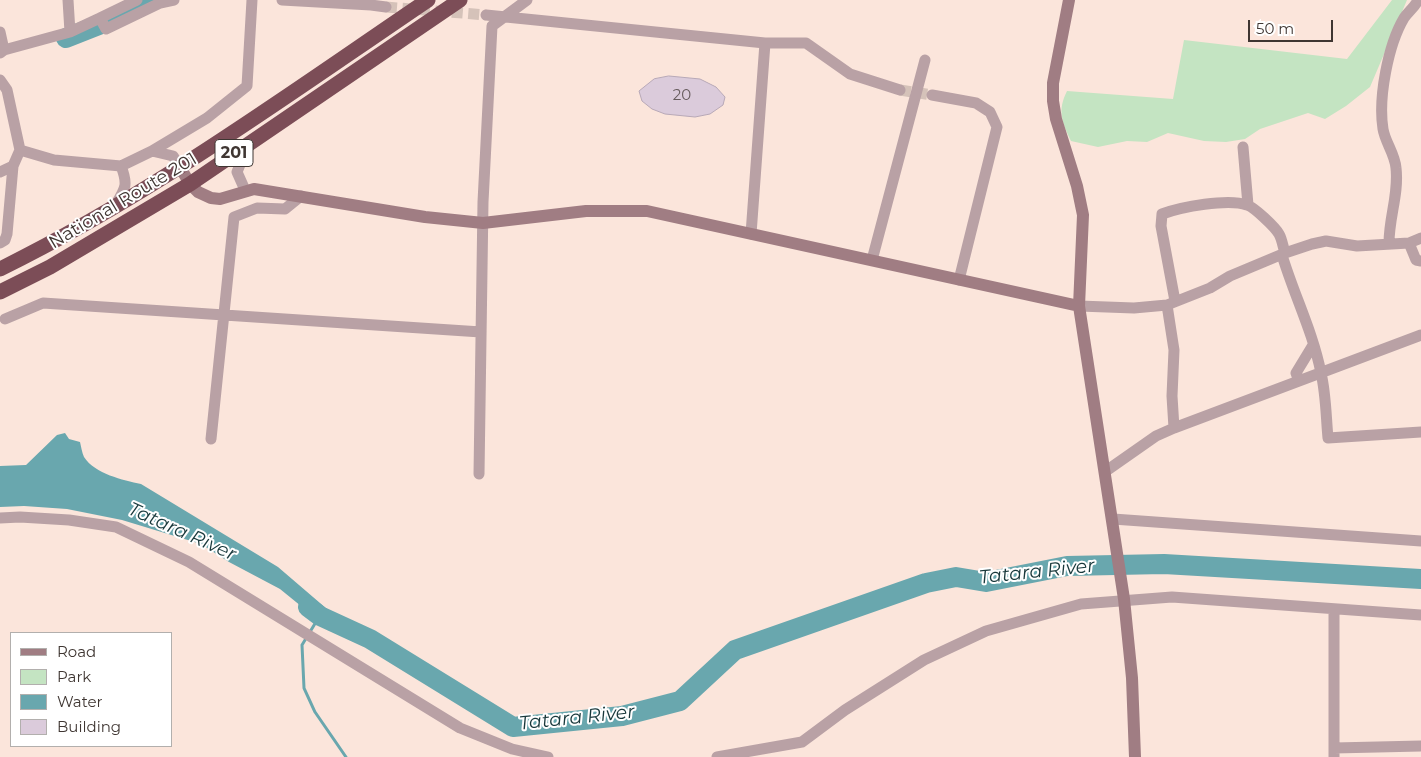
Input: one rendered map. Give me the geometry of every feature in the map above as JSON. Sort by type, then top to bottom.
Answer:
[{"type":"highway","name":"National Route 201","points":[[0,269],[41,249],[180,167],[428,0]]},
{"type":"highway","name":"National Route 201","points":[[0,292],[50,267],[190,184],[460,0]]},
{"type":"street","points":[[68,0],[70,32]]},
{"type":"street","points":[[0,32],[2,51],[70,32],[137,0]]},
{"type":"street","points":[[100,18],[106,29],[160,3],[174,0]]},
{"type":"street","points":[[20,150],[54,160],[121,166],[152,151],[207,118],[247,86],[252,0]]},
{"type":"street","points":[[282,0],[378,4]]},
{"type":"street","points":[[479,474],[483,223],[492,26],[527,0]]},
{"type":"street","points":[[1069,0],[1053,83],[1053,100],[1056,119],[1084,215],[1079,306],[1124,596],[1132,678],[1135,757]]},
{"type":"street","points":[[1389,243],[1389,221],[1397,198],[1396,165],[1384,138],[1381,120],[1385,69],[1404,18],[1418,0]]},
{"type":"street","points":[[486,15],[765,43],[806,43],[850,74],[900,90]]},
{"type":"street","points":[[751,234],[765,43]]},
{"type":"street","points":[[872,260],[925,60]]},
{"type":"street","points":[[0,80],[7,90],[5,106],[20,150],[14,166],[7,234],[5,240],[0,243]]},
{"type":"street","points":[[932,95],[976,103],[990,112],[997,127],[959,280]]},
{"type":"street","points":[[245,190],[236,172],[248,143]]},
{"type":"street","points":[[1243,147],[1248,205]]},
{"type":"street","points":[[152,151],[173,156],[190,184],[198,192],[211,198],[220,199],[245,190],[254,189],[426,217],[483,223],[620,210],[647,211],[1079,306],[1134,308],[1171,303],[1210,288],[1230,276],[1284,254],[1326,241],[1357,246],[1389,243],[1409,244],[1421,238]]},
{"type":"street","points":[[0,172],[14,166]]},
{"type":"street","points":[[114,207],[126,189],[125,177],[121,166]]},
{"type":"street","points":[[211,439],[234,217],[257,208],[285,209],[301,196]]},
{"type":"street","points":[[1174,428],[1172,396],[1174,350],[1171,303],[1161,226],[1162,214],[1176,209],[1226,204],[1248,205],[1274,228],[1279,235],[1322,373],[1328,438],[1421,432]]},
{"type":"street","points":[[1409,244],[1416,260],[1421,261]]},
{"type":"street","points":[[5,319],[43,303],[481,332]]},
{"type":"street","points":[[1106,471],[1156,436],[1174,428],[1421,335]]},
{"type":"street","points":[[1299,381],[1296,373],[1313,345]]},
{"type":"street","points":[[0,518],[20,517],[69,520],[116,527],[189,562],[460,728],[512,749],[548,757]]},
{"type":"street","points":[[1113,522],[1421,542]]},
{"type":"street","points":[[717,757],[802,742],[845,710],[924,660],[986,631],[1081,604],[1124,596],[1172,597],[1230,600],[1334,611],[1421,615]]},
{"type":"street","points":[[1334,611],[1334,753],[1421,746]]},
{"type":"green space","points":[[1392,0],[1407,0],[1370,87],[1346,106],[1325,119],[1308,113],[1260,129],[1245,139],[1226,142],[1204,141],[1168,133],[1147,142],[1127,141],[1098,147],[1071,141],[1065,128],[1061,111],[1067,91],[1173,99],[1184,40],[1347,59]]},
{"type":"water","points":[[65,433],[69,439],[80,442],[84,457],[95,468],[110,475],[141,484],[278,567],[334,615],[328,628],[280,589],[229,562],[201,544],[122,520],[67,509],[24,506],[0,507],[0,466],[26,465],[57,435]]},
{"type":"building","points":[[669,76],[700,79],[716,87],[725,97],[723,105],[710,114],[695,117],[665,114],[652,109],[642,101],[639,91],[654,79]]},
{"type":"waterway","points":[[108,22],[152,0]]},
{"type":"waterway","points":[[66,38],[99,25]]},
{"type":"waterway","name":"Tatara River","points":[[308,607],[320,616],[370,639],[513,727],[622,716],[680,701],[735,650],[926,583],[956,577],[986,582],[1067,566],[1164,564],[1421,579]]},
{"type":"waterway","points":[[319,617],[302,645],[304,688],[315,712],[346,757]]},
{"type":"tunnel","points":[[386,7],[486,15]]},
{"type":"tunnel","points":[[900,90],[932,95]]}]
